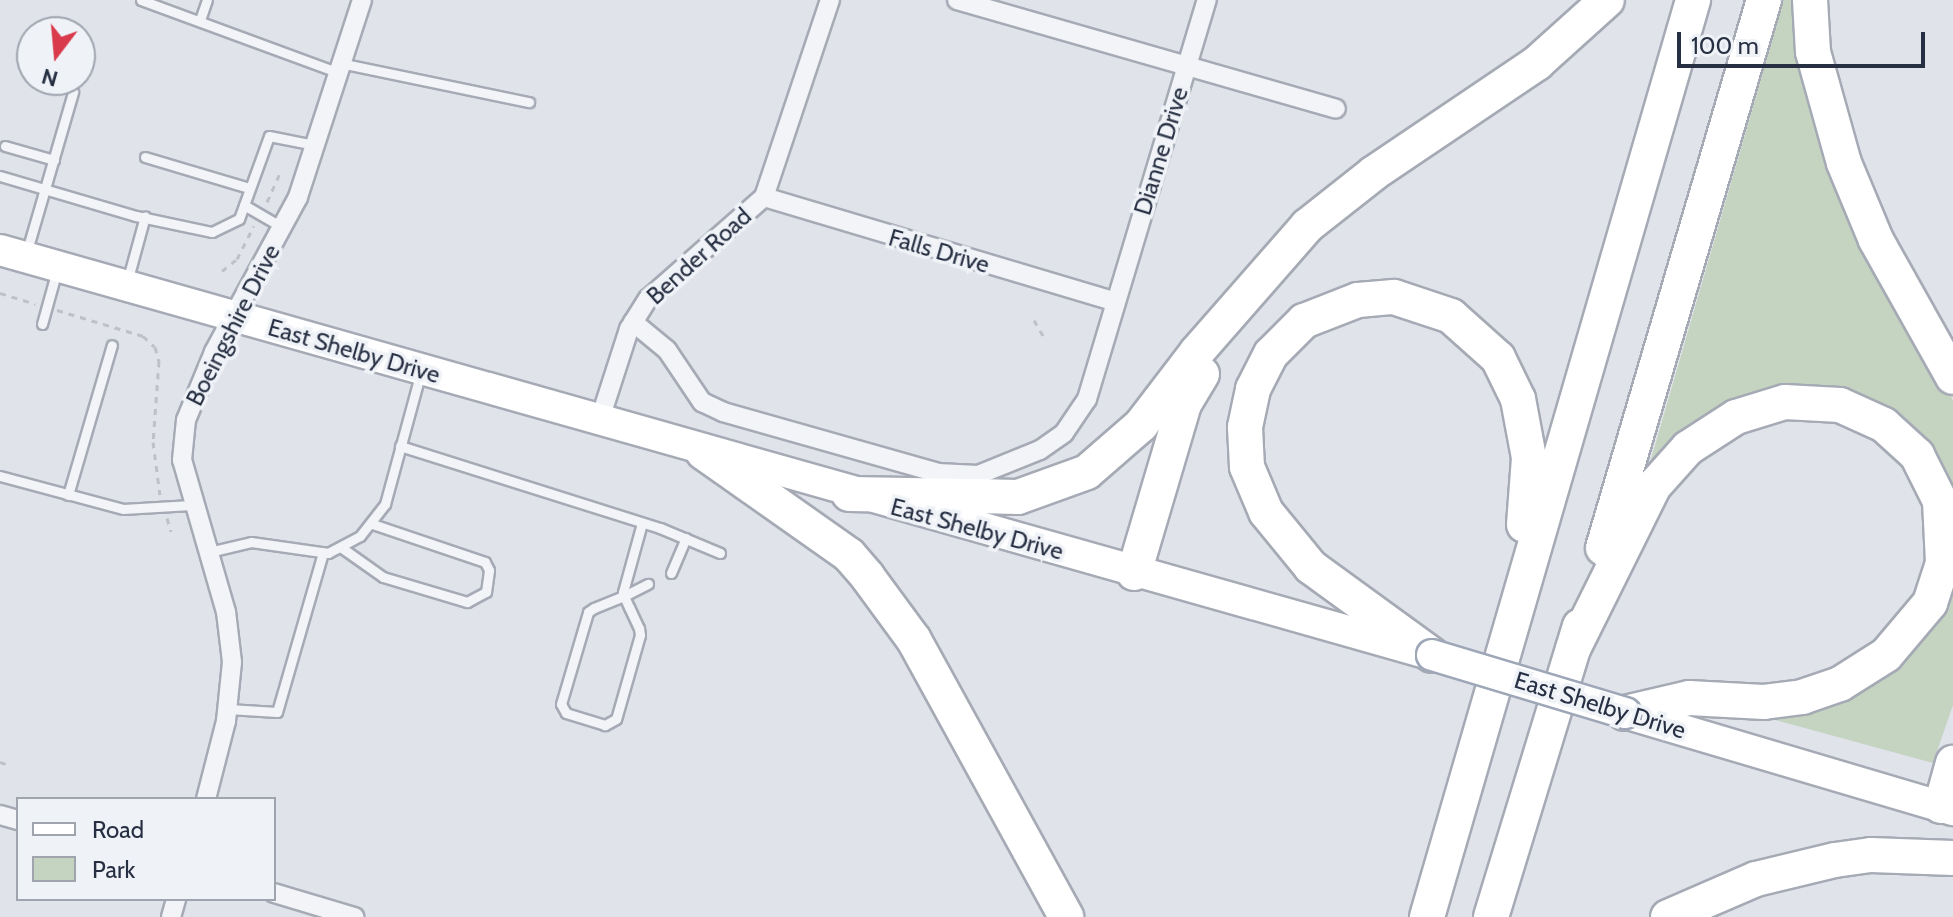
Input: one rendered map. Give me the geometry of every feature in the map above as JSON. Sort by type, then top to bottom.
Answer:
[{"type":"highway","points":[[849,494],[1002,498],[1053,488],[1080,476],[1141,425],[1265,271],[1354,188],[1537,63],[1607,0]]},
{"type":"highway","points":[[1427,917],[1693,0]]},
{"type":"highway","points":[[1491,917],[1764,0]]},
{"type":"highway","points":[[1810,0],[1813,52],[1839,151],[1876,240],[1953,377]]},
{"type":"highway","points":[[1134,573],[1184,404],[1265,271]]},
{"type":"highway","points":[[1432,655],[1296,552],[1266,512],[1251,481],[1245,427],[1253,389],[1271,354],[1304,321],[1339,304],[1394,297],[1451,316],[1498,358],[1518,399],[1529,458],[1515,607]]},
{"type":"highway","points":[[1573,649],[1654,486],[1688,448],[1736,417],[1785,402],[1840,405],[1884,425],[1917,455],[1940,501],[1943,563],[1930,603],[1886,655],[1840,684],[1803,697],[1764,702],[1689,698],[1625,713]]},
{"type":"highway","points":[[703,452],[849,555],[883,595],[914,640],[1066,917]]},
{"type":"highway","points":[[1947,808],[1953,763]]},
{"type":"highway","points":[[1668,917],[1756,879],[1835,860],[1871,855],[1953,858]]},
{"type":"main road","name":"East Shelby Drive","points":[[13,254],[849,494],[1432,655],[1947,808]]},
{"type":"street","name":"Boeingshire Drive","points":[[206,797],[228,709],[230,637],[191,505],[182,460],[186,420],[234,317],[282,227],[318,146],[362,0]]},
{"type":"street","name":"Bender Road","points":[[599,422],[633,322],[648,299],[764,197],[830,0]]},
{"type":"street","points":[[957,0],[1336,109]]},
{"type":"street","name":"Dianne Drive","points":[[633,322],[667,350],[702,402],[723,412],[902,464],[978,475],[1040,450],[1079,416],[1207,0]]},
{"type":"street","name":"Falls Drive","points":[[764,197],[1116,302]]},
{"type":"street","points":[[276,894],[354,917]]},
{"type":"lane","points":[[141,0],[343,69],[529,102]]},
{"type":"lane","points":[[200,20],[207,0]]},
{"type":"lane","points":[[13,254],[45,190],[72,96]]},
{"type":"lane","points":[[0,176],[212,232],[238,221],[262,146],[271,135],[318,146]]},
{"type":"lane","points":[[5,146],[54,160]]},
{"type":"lane","points":[[145,157],[249,188]]},
{"type":"lane","points":[[244,205],[282,227]]},
{"type":"lane","points":[[126,286],[145,216]]},
{"type":"lane","points":[[42,324],[58,267]]},
{"type":"lane","points":[[68,495],[112,345]]},
{"type":"lane","points":[[207,552],[251,542],[323,553],[342,548],[373,524],[385,504],[421,371]]},
{"type":"lane","points":[[400,446],[642,523],[720,553]]},
{"type":"lane","points":[[0,476],[123,509],[191,505]]},
{"type":"lane","points":[[642,523],[624,596],[640,632],[616,719],[605,725],[566,713],[561,704],[588,612],[624,596],[648,584]]},
{"type":"lane","points":[[342,548],[383,577],[467,602],[486,592],[489,570],[485,562],[373,524]]},
{"type":"lane","points":[[671,573],[686,538]]},
{"type":"lane","points":[[228,709],[277,712],[323,553]]},
{"type":"path","points":[[0,293],[143,336],[155,347],[159,361],[153,442],[171,531]]},
{"type":"path","points":[[1034,320],[1045,339]]},
{"type":"path","points":[[0,762],[6,764]]},
{"type":"green space","points":[[1784,0],[1799,0],[1953,401],[1953,516],[1951,505],[1821,392],[1647,473]]},
{"type":"green space","points":[[1953,565],[1953,705],[1933,763],[1772,719],[1773,711],[1812,707]]}]
